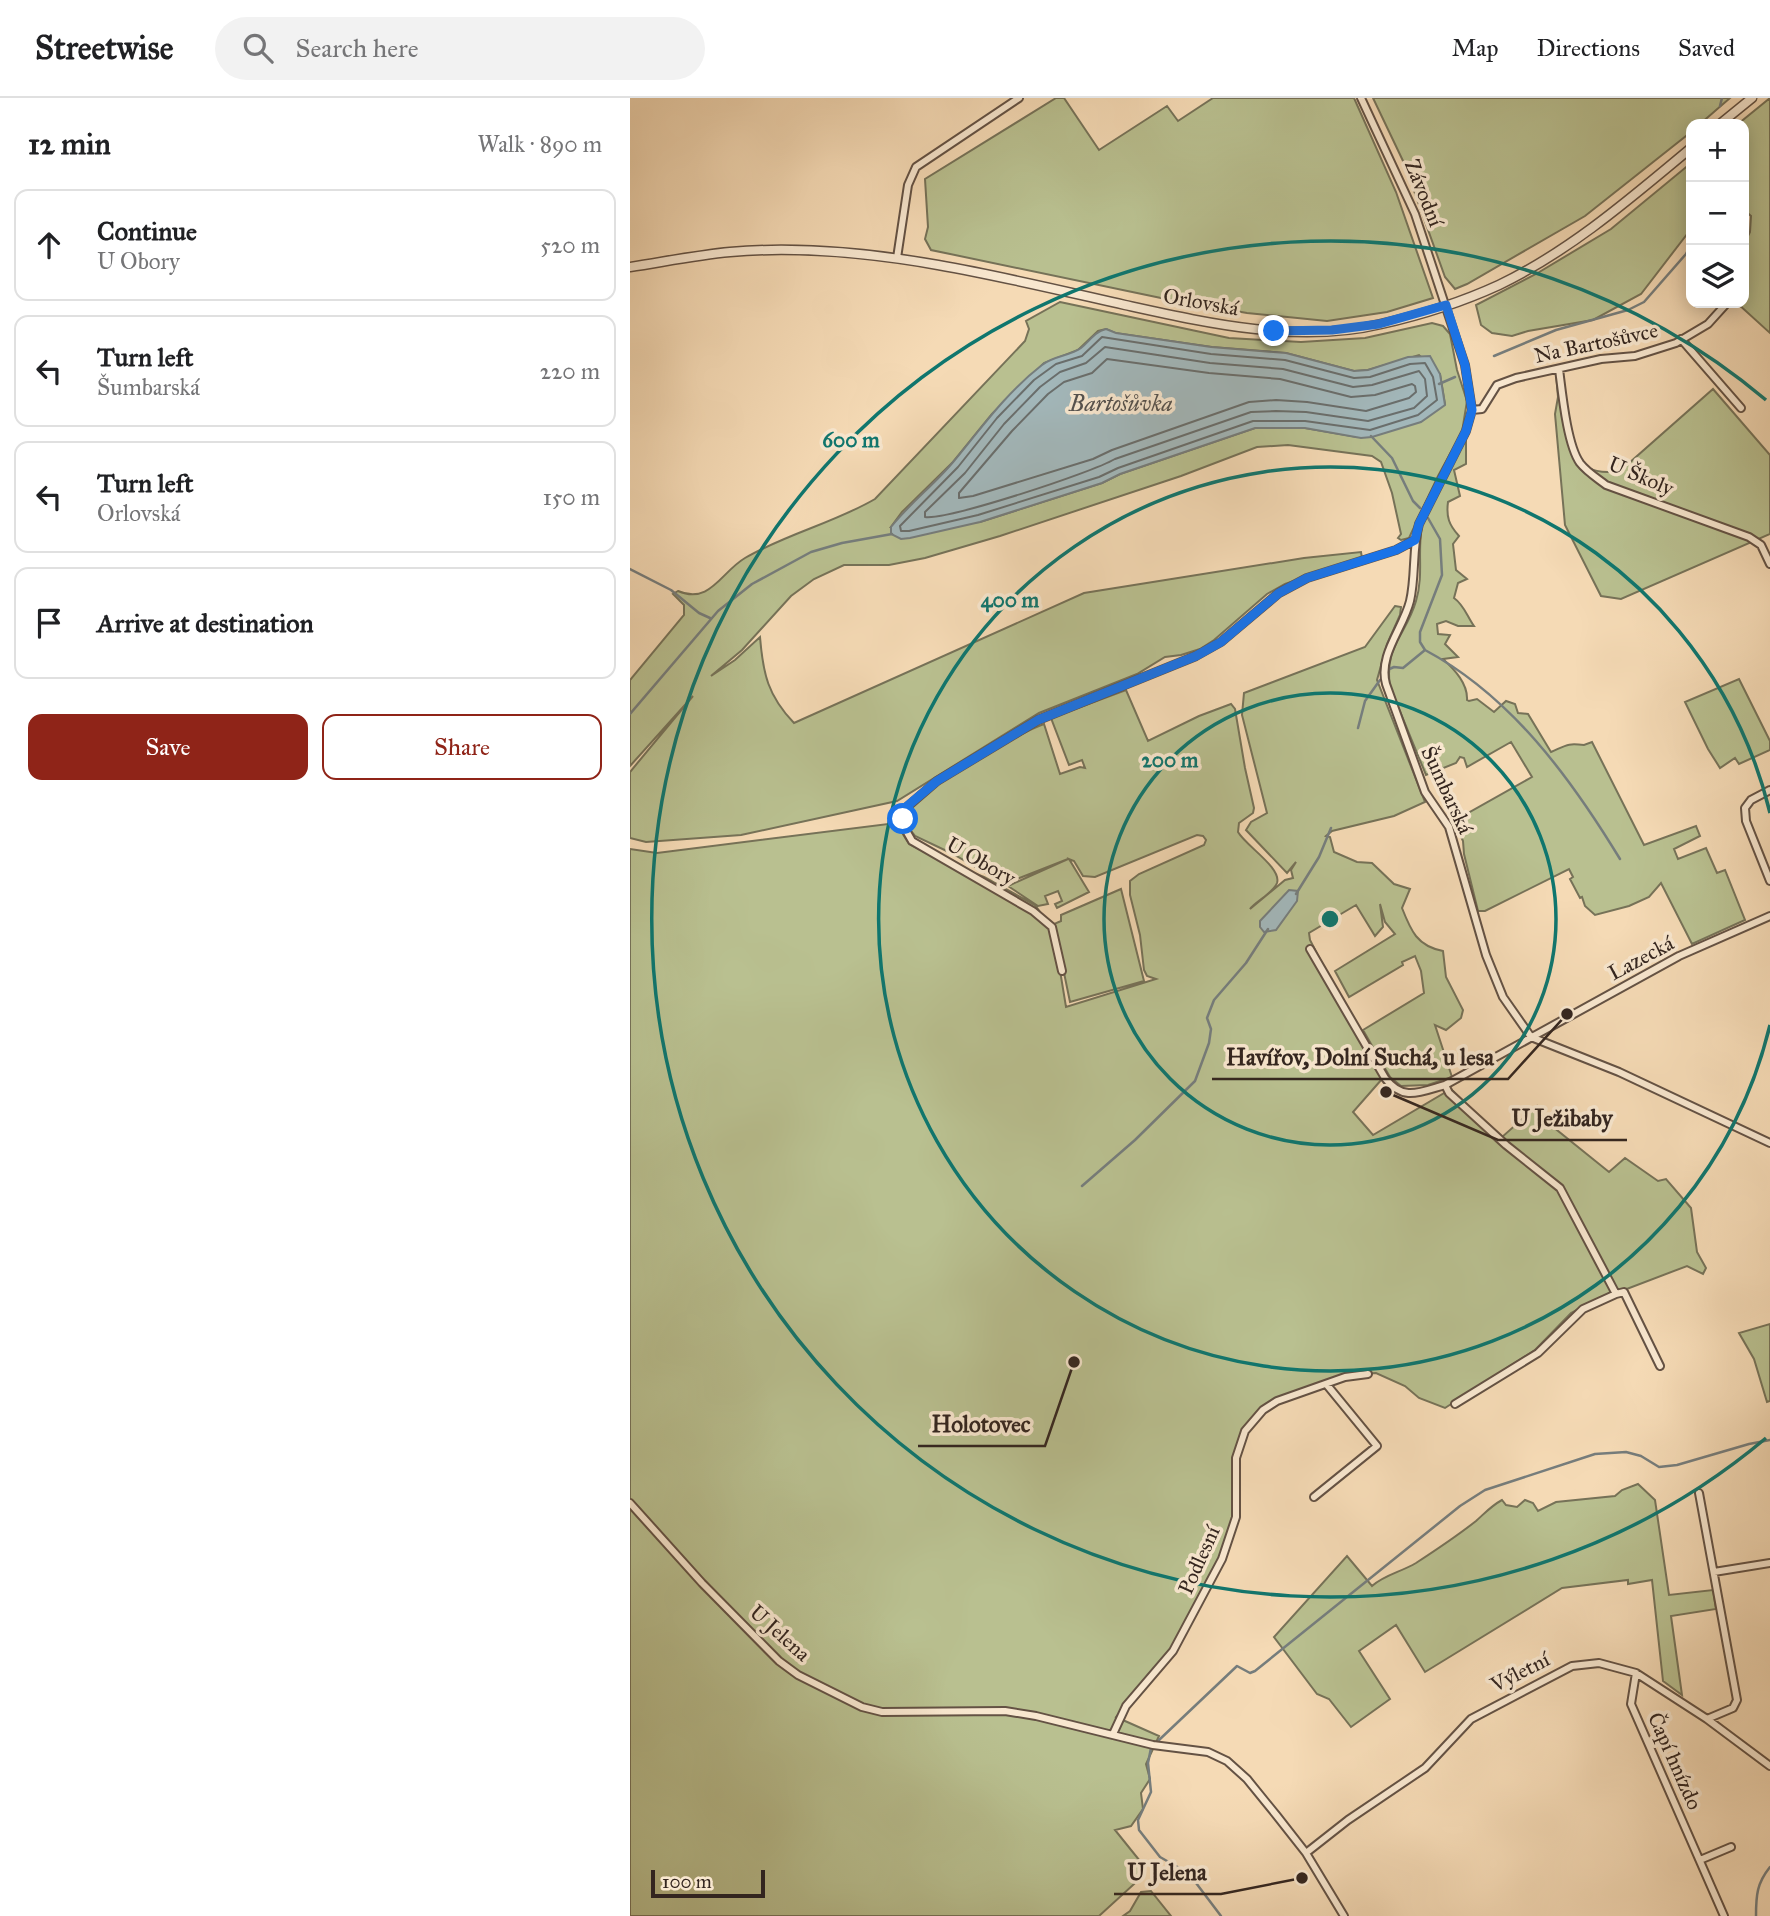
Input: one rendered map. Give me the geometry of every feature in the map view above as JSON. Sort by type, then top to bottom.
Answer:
[{"type":"street","points":[[897,258],[908,184],[916,167],[1019,98]]},
{"type":"street","name":"Závodní","points":[[1361,98],[1415,214],[1446,305]]},
{"type":"street","points":[[1726,119],[1752,98]]},
{"type":"street","name":"Orlovská","points":[[630,267],[730,252],[817,251],[897,258],[1046,287],[1214,325],[1274,331],[1332,330],[1379,324],[1446,305],[1499,285],[1608,216],[1686,152]]},
{"type":"street","name":"Šumbarská","points":[[1446,305],[1465,365],[1472,410],[1466,431],[1419,524],[1415,540],[1416,567],[1409,603],[1384,666],[1384,676],[1425,792],[1449,827],[1490,965],[1503,997],[1531,1037]]},
{"type":"street","name":"Na Bartošůvce","points":[[1472,410],[1482,409],[1497,385],[1516,378],[1601,359],[1635,356],[1681,340],[1708,324],[1722,308]]},
{"type":"street","points":[[1681,340],[1741,408]]},
{"type":"street","name":"U Školy","points":[[1559,369],[1564,414],[1578,461],[1606,485],[1749,537],[1761,545],[1770,564]]},
{"type":"street","name":"U Obory","points":[[1062,971],[1052,926],[1033,911],[912,841],[906,832],[903,819],[906,807],[937,781],[1038,720],[1213,647],[1279,593],[1307,578],[1396,550],[1415,540]]},
{"type":"street","points":[[1770,790],[1751,800],[1745,808],[1746,821],[1770,881]]},
{"type":"street","name":"Lazecká","points":[[1310,949],[1394,1090],[1406,1094],[1446,1086],[1679,956],[1770,916]]},
{"type":"street","points":[[1531,1037],[1619,1072],[1770,1143]]},
{"type":"street","points":[[1446,1086],[1450,1093],[1506,1145],[1560,1188],[1616,1294]]},
{"type":"street","points":[[1455,1405],[1538,1353],[1583,1309],[1624,1292],[1660,1366]]},
{"type":"street","name":"Podlesní","points":[[1113,1734],[1126,1706],[1173,1651],[1222,1559],[1236,1517],[1236,1458],[1245,1431],[1263,1410],[1277,1401],[1354,1375],[1367,1374]]},
{"type":"street","points":[[1314,1497],[1377,1446],[1327,1385]]},
{"type":"street","points":[[1699,1493],[1737,1700],[1733,1708],[1707,1719]]},
{"type":"street","name":"U Jelena","points":[[630,1503],[702,1583],[779,1661],[798,1675],[862,1707],[882,1712],[1005,1711],[1153,1745],[1208,1752],[1227,1761],[1247,1779],[1306,1853],[1343,1916]]},
{"type":"street","points":[[1714,1572],[1770,1563]]},
{"type":"street","name":"Výletní","points":[[1306,1853],[1348,1820],[1424,1768],[1466,1723],[1480,1713],[1572,1665],[1599,1663],[1636,1674],[1707,1719],[1770,1766]]},
{"type":"street","name":"Čapí hnízdo","points":[[1636,1674],[1631,1704],[1724,1916]]},
{"type":"street","points":[[1700,1860],[1731,1847]]},
{"type":"green space","points":[[1056,98],[1064,98],[1099,150],[1167,106],[1178,121],[1213,98],[1354,98],[1396,192],[1433,298],[1387,312],[1327,321],[1247,313],[1161,298],[931,250],[925,239],[928,227],[925,179]]},
{"type":"green space","points":[[1373,98],[1730,98],[1706,119],[1686,119],[1686,136],[1585,216],[1455,289],[1445,277],[1404,163]]},
{"type":"green space","points":[[1770,98],[1770,333],[1742,308],[1749,308],[1751,216],[1749,119],[1744,119]]},
{"type":"green space","points":[[1686,167],[1686,236],[1641,294],[1593,320],[1512,336],[1492,333],[1481,325],[1476,305],[1536,274],[1611,229]]},
{"type":"green space","points":[[1060,302],[1229,338],[1301,342],[1365,338],[1432,323],[1443,326],[1450,334],[1467,401],[1462,432],[1409,538],[1401,540],[1398,538],[1401,534],[1392,493],[1381,462],[1372,456],[1288,445],[1257,447],[1181,476],[1000,536],[925,558],[889,565],[844,565],[814,579],[791,596],[742,650],[711,676],[735,660],[760,637],[768,684],[778,703],[794,723],[1084,593],[1304,558],[1361,552],[1362,558],[1285,584],[1267,594],[1200,649],[1165,657],[1137,674],[1039,713],[897,801],[741,835],[646,842],[630,838],[630,772],[693,696],[630,766],[630,680],[684,615],[684,605],[673,594],[678,591],[699,594],[714,585],[745,558],[875,499],[1025,341],[1029,329],[1026,321]],"holes":[[[1106,329],[1115,333],[1212,347],[1286,353],[1354,371],[1368,370],[1419,355],[1440,374],[1445,404],[1357,437],[1305,428],[1255,428],[1120,474],[1102,483],[980,522],[891,527],[902,512],[953,462],[992,414],[1044,363],[1078,350],[1098,331]]]},
{"type":"green space","points":[[1558,372],[1576,461],[1602,472],[1620,471],[1713,389],[1770,455],[1770,534],[1621,599],[1601,596],[1565,525],[1555,414]]},
{"type":"green space","points":[[1466,439],[1466,464],[1454,470],[1460,496],[1448,502],[1447,512],[1459,536],[1453,544],[1456,570],[1467,579],[1458,583],[1454,598],[1474,626],[1458,626],[1446,621],[1437,624],[1438,634],[1450,635],[1445,644],[1458,657],[1443,659],[1463,683],[1467,700],[1477,699],[1494,712],[1506,701],[1515,704],[1518,713],[1528,714],[1551,752],[1567,745],[1592,742],[1644,845],[1696,826],[1700,836],[1674,849],[1678,859],[1706,848],[1717,873],[1725,870],[1745,920],[1692,944],[1661,883],[1649,897],[1629,906],[1595,915],[1585,906],[1582,897],[1580,898],[1570,879],[1573,877],[1569,869],[1485,911],[1478,911],[1463,841],[1454,821],[1532,777],[1511,742],[1467,767],[1464,758],[1460,757],[1456,763],[1426,775],[1390,687],[1389,673],[1393,651],[1416,601],[1422,526],[1435,494]]},
{"type":"green space","points":[[1395,606],[1401,607],[1400,615],[1387,644],[1377,680],[1425,802],[1394,816],[1332,831],[1326,836],[1330,837],[1334,852],[1357,862],[1372,863],[1394,884],[1410,889],[1402,908],[1409,924],[1421,941],[1443,951],[1446,977],[1463,1010],[1461,1018],[1446,1030],[1435,1025],[1452,1077],[1428,1085],[1401,1086],[1390,1077],[1363,1030],[1424,993],[1421,971],[1415,956],[1349,997],[1335,971],[1395,934],[1385,922],[1380,904],[1383,927],[1375,936],[1356,905],[1309,933],[1310,940],[1382,1079],[1353,1112],[1373,1135],[1451,1089],[1501,1138],[1537,1106],[1547,1122],[1609,1172],[1625,1158],[1658,1181],[1666,1179],[1691,1208],[1697,1252],[1706,1268],[1703,1274],[1687,1266],[1590,1303],[1571,1313],[1535,1350],[1445,1408],[1419,1398],[1405,1386],[1376,1373],[1345,1375],[1279,1398],[1242,1432],[1234,1456],[1233,1517],[1217,1567],[1172,1649],[1116,1717],[1159,1736],[1146,1764],[1150,1779],[1141,1793],[1143,1809],[1131,1826],[1115,1830],[1140,1861],[1144,1875],[1099,1916],[630,1916],[630,849],[657,853],[896,823],[909,844],[940,860],[984,877],[1035,905],[1048,923],[1055,940],[1066,1007],[1156,979],[1147,976],[1144,970],[1140,935],[1130,895],[1130,881],[1139,874],[1204,845],[1206,840],[1203,836],[1197,835],[1095,877],[1083,876],[1074,861],[1069,859],[1089,892],[1057,908],[1055,904],[1062,901],[1058,891],[1045,896],[1048,904],[1038,906],[1008,886],[1068,859],[1012,881],[1001,882],[915,836],[908,825],[909,812],[916,803],[949,777],[993,750],[1044,724],[1060,774],[1080,767],[1085,768],[1082,760],[1069,765],[1051,718],[1126,690],[1148,741],[1231,704],[1235,709],[1254,808],[1253,813],[1239,823],[1238,832],[1269,864],[1277,877],[1275,887],[1250,909],[1285,880],[1293,878],[1291,870],[1296,862],[1287,873],[1246,830],[1251,822],[1267,813],[1242,715],[1244,693],[1365,647]]},
{"type":"green space","points":[[1739,679],[1770,741],[1770,750],[1739,764],[1735,758],[1720,768],[1685,702]]},
{"type":"green space","points":[[1121,889],[1144,981],[1070,1002],[1054,924],[1061,921],[1061,915]]},
{"type":"green space","points":[[1770,1324],[1770,1401],[1767,1402],[1754,1359],[1739,1333]]},
{"type":"green space","points":[[1638,1484],[1655,1500],[1669,1595],[1713,1590],[1716,1609],[1671,1616],[1682,1695],[1663,1681],[1652,1580],[1628,1584],[1628,1580],[1562,1588],[1425,1672],[1396,1625],[1359,1651],[1390,1699],[1351,1727],[1329,1699],[1317,1694],[1274,1637],[1347,1556],[1372,1586],[1416,1563],[1469,1527],[1502,1500],[1506,1505],[1517,1507],[1525,1500],[1533,1503],[1538,1511],[1556,1502],[1615,1496]]},
{"type":"green space","points":[[1151,1891],[1171,1916],[1123,1916],[1130,1911],[1141,1892]]},
{"type":"water","name":"Bartošůvka","points":[[1106,329],[1116,333],[1211,347],[1286,353],[1354,371],[1368,370],[1408,357],[1430,356],[1440,374],[1445,405],[1421,422],[1372,437],[1361,438],[1305,428],[1255,428],[1120,474],[1102,483],[980,522],[910,538],[901,539],[891,534],[891,527],[898,518],[947,469],[995,410],[1029,375],[1046,362],[1077,351],[1095,334]]},
{"type":"water","points":[[1289,890],[1298,891],[1297,901],[1276,930],[1264,932],[1260,921]]},
{"type":"waterway","name":"Bartošůvka","points":[[1720,106],[1722,98]]},
{"type":"waterway","name":"Bartošůvka","points":[[1494,356],[1556,330],[1628,310],[1644,302],[1686,254],[1690,245]]},
{"type":"waterway","name":"Bartošůvka","points":[[1439,384],[1455,377]]},
{"type":"waterway","points":[[1371,436],[1392,458],[1413,501],[1420,508]]},
{"type":"waterway","points":[[1387,670],[1394,667],[1403,668],[1425,650],[1420,642],[1420,632],[1442,575],[1440,539],[1428,518]]},
{"type":"waterway","name":"Bartošůvka","points":[[630,714],[718,611],[752,584],[811,552],[892,534]]},
{"type":"waterway","points":[[630,569],[671,590],[699,613],[710,618]]},
{"type":"waterway","points":[[1425,650],[1485,691],[1536,741],[1581,798],[1620,859]]},
{"type":"waterway","points":[[1358,728],[1365,701],[1380,680]]},
{"type":"waterway","points":[[1296,894],[1319,857],[1331,828]]},
{"type":"waterway","points":[[1082,1186],[1135,1140],[1195,1081],[1209,1043],[1211,1029],[1207,1018],[1214,1000],[1246,963],[1268,929]]},
{"type":"waterway","points":[[1159,1740],[1237,1666],[1250,1673],[1255,1671],[1460,1506],[1485,1490],[1595,1454],[1626,1452],[1641,1456],[1659,1467],[1677,1465],[1770,1440]]},
{"type":"waterway","points":[[1151,1748],[1148,1763],[1151,1792],[1138,1820],[1139,1830],[1160,1857],[1193,1879],[1221,1916]]},
{"type":"waterway","points":[[1756,1916],[1758,1890],[1770,1867]]},
{"type":"place","name":"Havířov, Dolní Suchá, u lesa","points":[[1567,1014]]},
{"type":"place","name":"U Ježibaby","points":[[1386,1092]]},
{"type":"place","name":"Holotovec","points":[[1074,1362]]},
{"type":"place","name":"U Jelena","points":[[1302,1878]]},
{"type":"route","points":[[903,819],[906,807],[937,781],[1038,720],[1196,656],[1221,642],[1279,593],[1307,578],[1396,550],[1415,540],[1419,524],[1466,431],[1472,410],[1465,365],[1446,305],[1379,324],[1332,330],[1274,331]]}]
